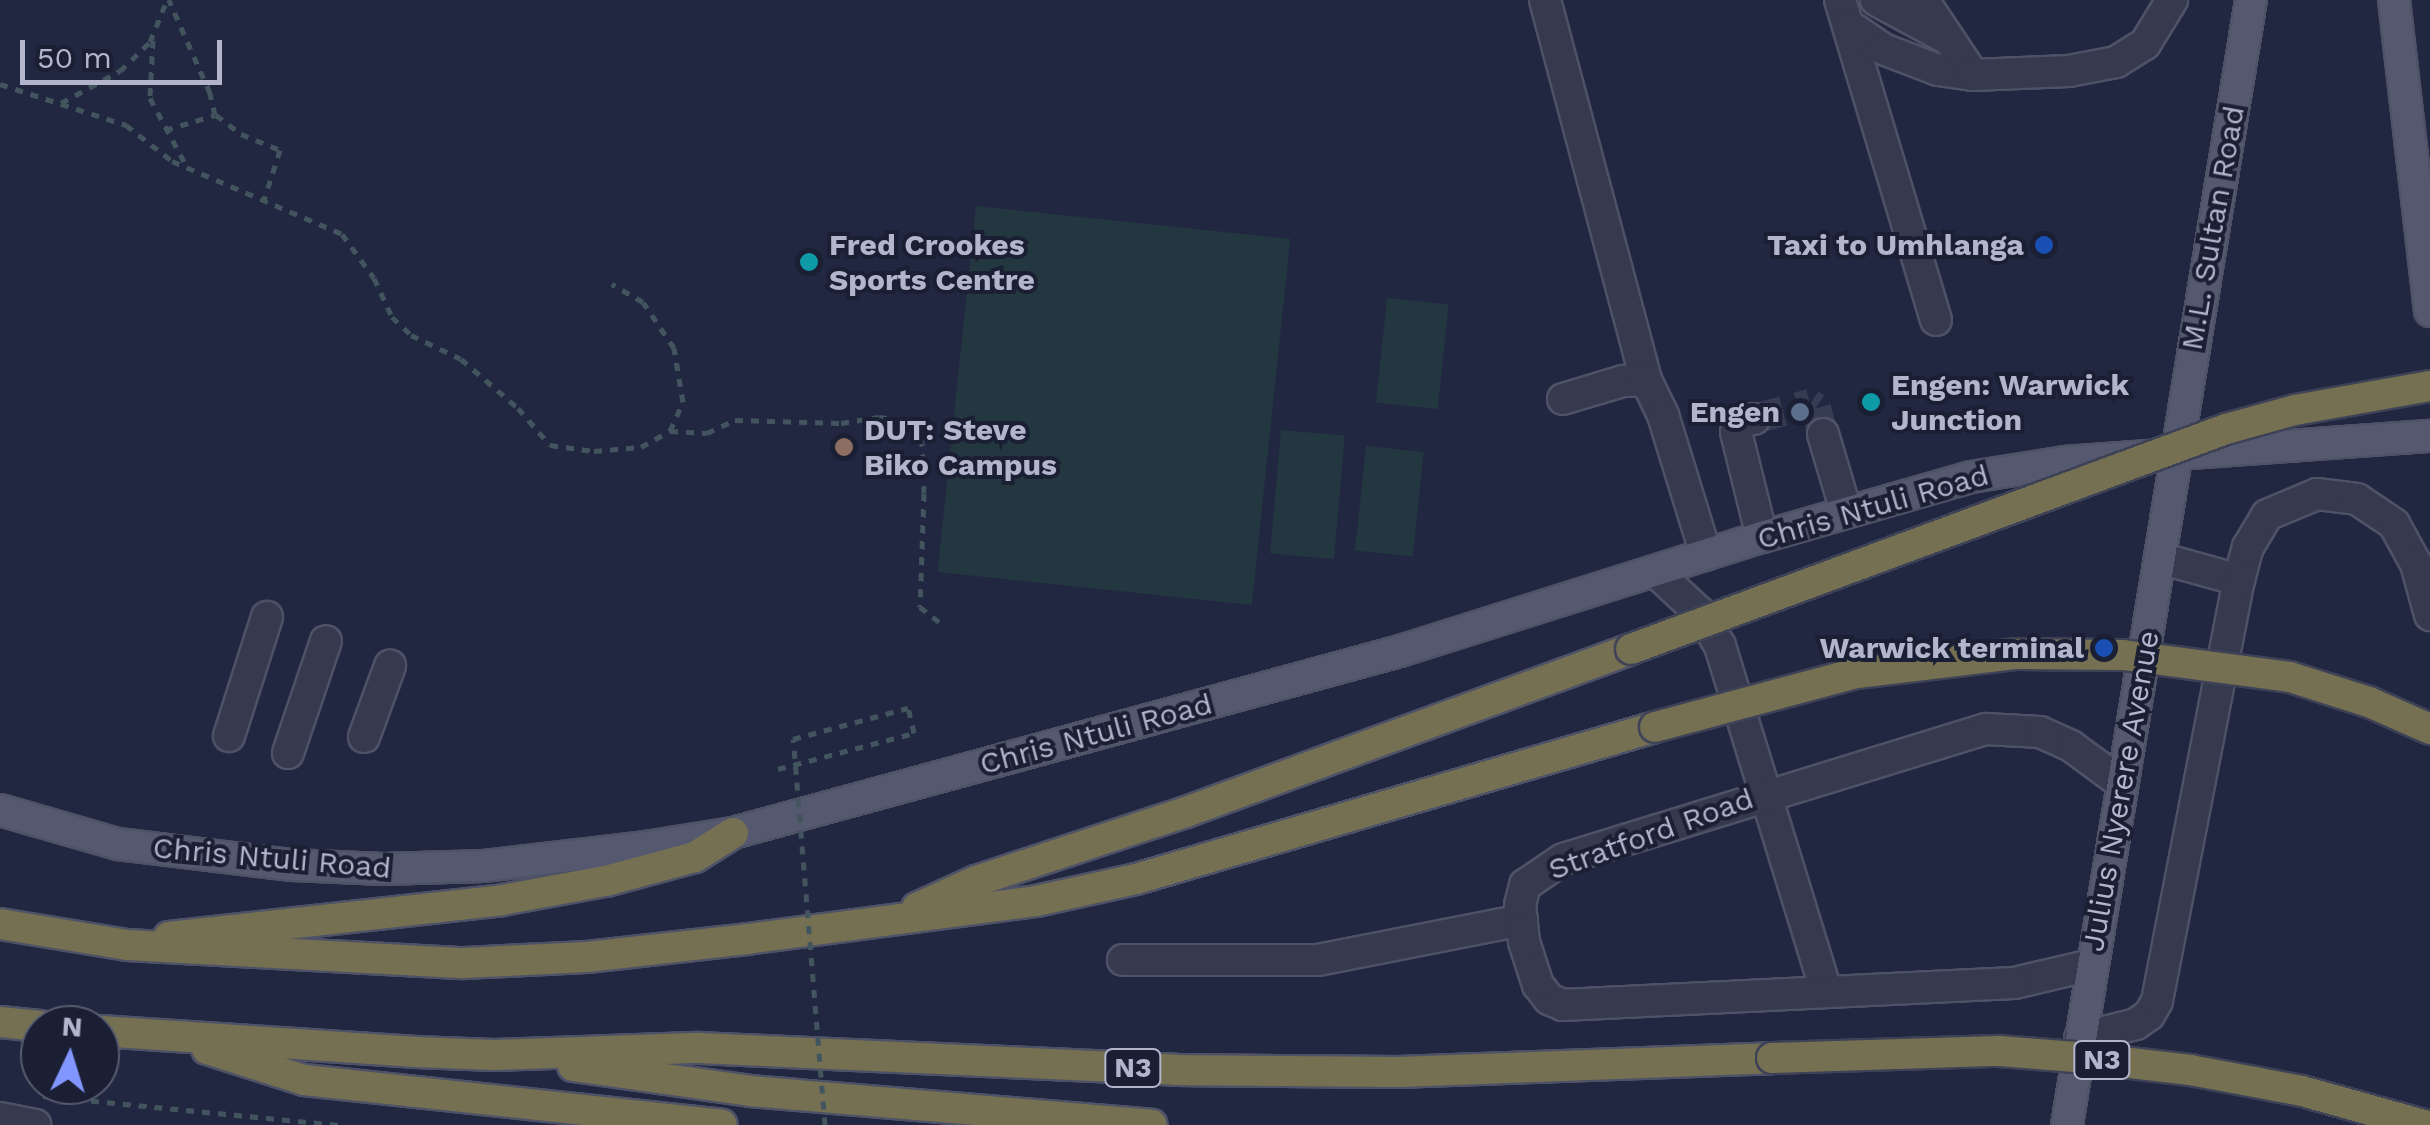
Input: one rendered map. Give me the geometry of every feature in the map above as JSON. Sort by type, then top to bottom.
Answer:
[{"type":"highway","points":[[901,916],[976,881],[1186,812],[2208,435],[2295,410],[2430,386]]},
{"type":"highway","points":[[0,924],[126,945],[464,964],[587,958],[1036,901],[1136,879],[1655,727],[1857,673],[2016,654],[2123,655],[2290,677],[2369,702],[2430,729]]},
{"type":"highway","points":[[126,945],[209,929],[502,900],[696,857],[733,833]]},
{"type":"highway","name":"N3","points":[[120,1033],[494,1055],[699,1048],[1176,1070],[1398,1072],[2000,1051],[2190,1070],[2302,1092],[2424,1125]]},
{"type":"highway","points":[[181,1038],[252,1066],[304,1080],[722,1125]]},
{"type":"highway","points":[[494,1055],[750,1091],[1152,1125]]},
{"type":"main road","name":"M.L. Sultan Road","points":[[2176,456],[2251,0]]},
{"type":"main road","points":[[2394,0],[2430,310]]},
{"type":"main road","name":"Chris Ntuli Road","points":[[0,810],[118,844],[292,866],[384,869],[576,857],[733,833],[1400,651],[1846,512],[2017,468],[2430,436]]},
{"type":"main road","name":"Julius Nyerere Avenue","points":[[2067,1125],[2176,456]]},
{"type":"street","points":[[1544,0],[1646,380],[1663,415],[1706,556]]},
{"type":"street","points":[[1876,0],[1952,41]]},
{"type":"street","points":[[1924,0],[1974,75]]},
{"type":"street","points":[[1844,12],[1912,63],[1974,75],[2069,71],[2116,62],[2145,44],[2172,0]]},
{"type":"street","points":[[1844,12],[1936,320]]},
{"type":"street","points":[[1563,399],[1623,381],[1646,380]]},
{"type":"street","points":[[1754,418],[1741,421],[1736,432],[1762,537]]},
{"type":"street","points":[[1824,434],[1846,512]]},
{"type":"street","points":[[2080,1038],[2136,1024],[2150,1015],[2158,1001],[2240,580],[2248,547],[2267,514],[2317,494],[2358,499],[2394,524],[2423,563],[2430,615]]},
{"type":"street","points":[[2160,558],[2240,580]]},
{"type":"street","points":[[1656,572],[1699,612],[1720,646],[1768,792],[1826,991]]},
{"type":"street","points":[[229,736],[268,617]]},
{"type":"street","points":[[288,753],[326,641]]},
{"type":"street","points":[[364,738],[390,666]]},
{"type":"street","name":"Stratford Road","points":[[1522,920],[1525,885],[1563,859],[1957,736],[2002,727],[2029,729],[2071,746],[2124,784]]},
{"type":"street","points":[[1123,960],[1318,960],[1522,920],[1538,985],[1549,999],[1563,1005],[2014,983],[2092,966]]},
{"type":"street","points":[[0,1118],[38,1110]]},
{"type":"path","points":[[168,0],[154,37],[150,98],[188,168]]},
{"type":"path","points":[[168,0],[216,115],[241,134],[280,150],[264,200]]},
{"type":"path","points":[[61,103],[120,71],[154,37]]},
{"type":"path","points":[[0,84],[126,125],[188,168],[342,234],[374,278],[392,318],[410,336],[461,359],[518,408],[550,445],[594,452],[641,448],[670,430],[683,402],[674,348],[643,302],[612,284]]},
{"type":"path","points":[[166,130],[216,115]]},
{"type":"path","points":[[670,430],[707,433],[734,420],[841,422],[879,416],[920,422],[924,492],[920,607],[942,624]]},
{"type":"path","points":[[778,769],[914,732],[908,708],[793,738],[825,1125]]},
{"type":"path","points":[[38,1110],[339,1125]]},
{"type":"shaded area","points":[[976,206],[1290,239],[1252,605],[938,572]]},
{"type":"shaded area","points":[[1387,298],[1449,304],[1438,409],[1376,402]]},
{"type":"shaded area","points":[[1281,430],[1345,436],[1334,559],[1270,554]]},
{"type":"shaded area","points":[[1366,446],[1424,452],[1413,556],[1355,550]]},
{"type":"tunnel","points":[[1754,419],[1810,404],[1816,408],[1823,434]]},
{"type":"place","name":"Taxi to Umhlanga","points":[[2044,245]]},
{"type":"place","name":"Fred Crookes Sports Centre","points":[[809,262]]},
{"type":"place","name":"Engen: Warwick Junction","points":[[1871,402]]},
{"type":"place","name":"Engen","points":[[1800,412]]},
{"type":"place","name":"DUT: Steve Biko Campus","points":[[844,447]]},
{"type":"place","name":"Warwick terminal","points":[[2104,648]]}]
